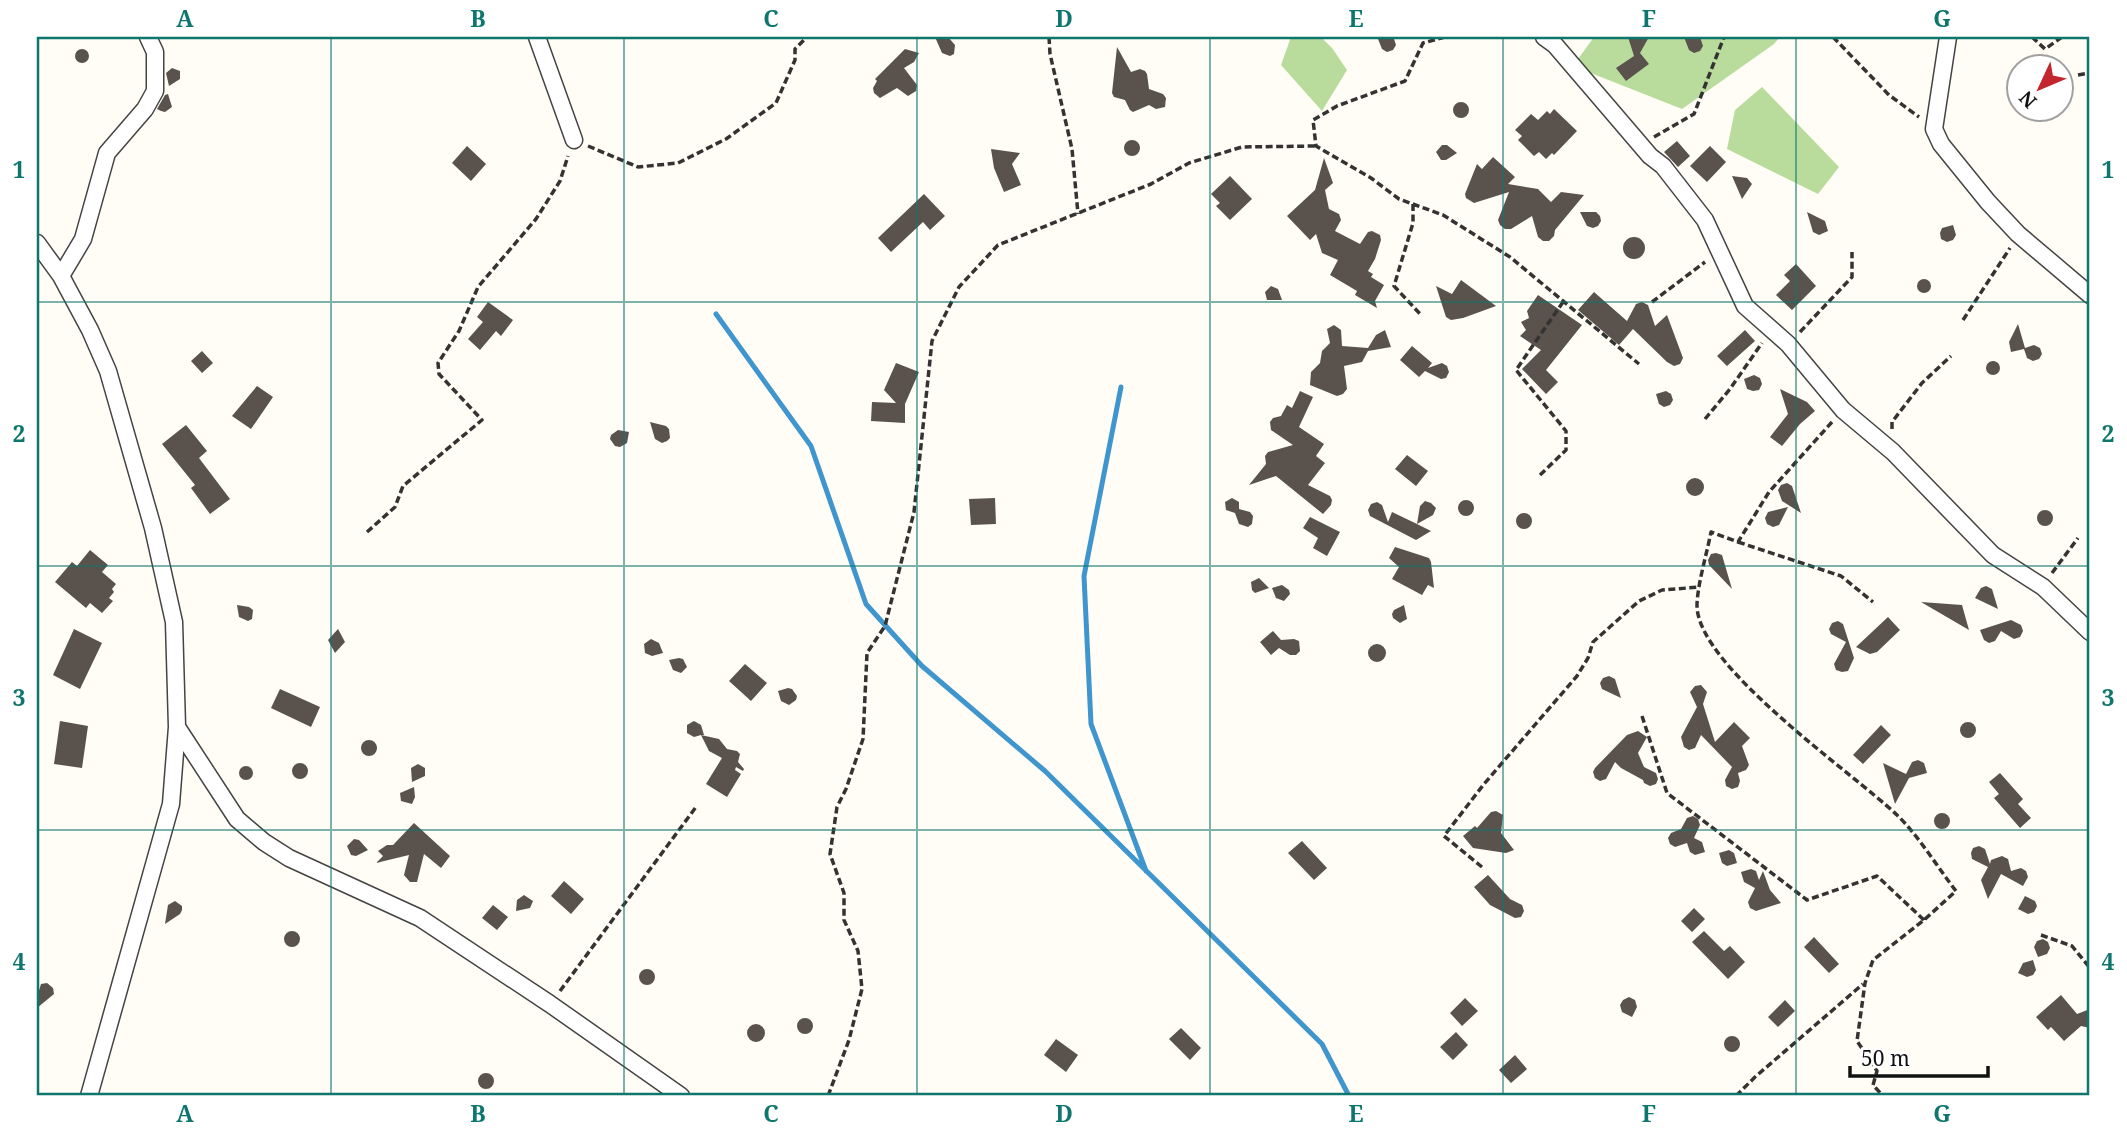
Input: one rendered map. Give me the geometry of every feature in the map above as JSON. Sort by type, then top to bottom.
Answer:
[{"type":"street","points":[[61,276],[83,239],[107,153],[145,109],[155,91],[155,52],[148,37]]},
{"type":"street","points":[[537,37],[574,140]]},
{"type":"street","points":[[1544,37],[1555,45],[1640,145],[1662,166],[1705,220],[1745,306],[1788,344],[1843,410],[1893,452],[1993,555],[2043,587],[2090,632]]},
{"type":"street","points":[[1948,37],[1934,129],[1941,144],[2018,234],[2090,295]]},
{"type":"street","points":[[37,243],[61,276],[108,371],[153,528],[174,622],[177,727],[171,804],[89,1096]]},
{"type":"street","points":[[177,727],[237,819],[264,842],[289,858],[420,918],[550,1004],[681,1096]]},
{"type":"path","points":[[367,532],[395,507],[403,486],[482,420],[439,374],[438,363],[459,331],[478,288],[536,219],[560,181],[574,140],[638,167],[678,163],[726,139],[776,103],[795,61],[795,49],[807,37]]},
{"type":"path","points":[[1049,37],[1050,54],[1072,149],[1078,214]]},
{"type":"path","points":[[1316,146],[1313,120],[1337,106],[1405,81],[1423,43],[1445,37]]},
{"type":"path","points":[[1640,145],[1694,114],[1724,37]]},
{"type":"path","points":[[1833,37],[1889,95],[1934,129]]},
{"type":"path","points":[[2032,37],[2045,49],[2062,37]]},
{"type":"path","points":[[2078,75],[2090,73]]},
{"type":"path","points":[[2090,130],[2090,139]]},
{"type":"path","points":[[828,1096],[849,1040],[862,989],[858,951],[844,920],[844,893],[830,854],[837,807],[863,739],[867,653],[886,626],[915,512],[932,341],[958,287],[998,245],[1151,184],[1189,163],[1224,152],[1242,147],[1316,146],[1371,178],[1399,199],[1443,215],[1510,257],[1639,364]]},
{"type":"path","points":[[1413,204],[1413,223],[1394,286],[1422,316]]},
{"type":"path","points":[[1963,320],[1999,268],[2018,234]]},
{"type":"path","points":[[1652,302],[1718,252]]},
{"type":"path","points":[[1788,344],[1852,277],[1852,252]]},
{"type":"path","points":[[1540,475],[1566,450],[1566,431],[1516,370],[1563,302]]},
{"type":"path","points":[[1705,419],[1730,389],[1771,329]]},
{"type":"path","points":[[1893,452],[1892,422],[1923,383],[1951,356]]},
{"type":"path","points":[[1738,542],[1769,492],[1843,410]]},
{"type":"path","points":[[1873,602],[1841,576],[1711,532],[1697,607],[1706,635],[1722,659],[1768,706],[1899,817],[1956,891],[1873,960],[1865,983],[1857,1041],[1877,1071],[1873,1085],[1883,1096]]},
{"type":"path","points":[[2043,587],[2078,538]]},
{"type":"path","points":[[1482,867],[1444,836],[1484,784],[1577,676],[1588,659],[1593,642],[1639,601],[1661,590],[1701,587]]},
{"type":"path","points":[[1642,716],[1667,793],[1808,900],[1877,876],[1924,920]]},
{"type":"path","points":[[550,1004],[696,807]]},
{"type":"path","points":[[2040,935],[2072,946],[2090,968]]},
{"type":"path","points":[[1736,1096],[1865,983]]},
{"type":"green space","points":[[1291,37],[1321,37],[1347,70],[1322,111],[1281,65]]},
{"type":"green space","points":[[1594,37],[1780,37],[1682,109],[1573,66]]},
{"type":"green space","points":[[1762,87],[1839,167],[1818,194],[1727,149],[1735,110]]},
{"type":"building","points":[[935,37],[948,37],[955,45],[954,54],[950,56],[942,53]]},
{"type":"building","points":[[1628,37],[1649,37],[1640,53],[1649,64],[1626,81],[1616,68],[1634,56]]},
{"type":"building","points":[[1684,37],[1700,37],[1703,46],[1700,51],[1694,53],[1689,50]]},
{"type":"building","points":[[1378,39],[1394,39],[1396,45],[1393,50],[1387,52],[1382,49]]},
{"type":"building","points":[[1117,47],[1131,72],[1140,69],[1145,71],[1149,89],[1163,94],[1166,98],[1165,107],[1156,109],[1149,105],[1133,112],[1125,100],[1114,97],[1112,93]]},
{"type":"building","points":[[79,49],[85,49],[89,56],[85,63],[79,63],[75,59],[75,53]]},
{"type":"building","points":[[905,49],[919,53],[914,62],[904,68],[917,85],[916,91],[908,96],[897,88],[880,98],[874,93],[873,88],[877,81],[875,79]]},
{"type":"building","points":[[172,68],[180,71],[180,79],[169,86],[166,73]]},
{"type":"building","points":[[168,94],[172,107],[165,112],[157,109],[165,95]]},
{"type":"building","points":[[1461,102],[1469,110],[1461,118],[1453,110]]},
{"type":"building","points":[[1554,109],[1577,131],[1554,155],[1552,153],[1546,159],[1539,152],[1534,156],[1518,140],[1522,136],[1515,130],[1531,114],[1538,120],[1547,111],[1550,114]]},
{"type":"building","points":[[1132,140],[1140,148],[1132,156],[1124,148]]},
{"type":"building","points":[[1677,141],[1690,156],[1678,167],[1664,152]]},
{"type":"building","points":[[1442,145],[1447,145],[1457,153],[1441,160],[1436,152]]},
{"type":"building","points":[[467,146],[486,164],[471,181],[452,163]]},
{"type":"building","points":[[1710,146],[1726,162],[1707,182],[1690,166]]},
{"type":"building","points":[[991,149],[1020,153],[1012,164],[1021,185],[1004,192],[994,168]]},
{"type":"building","points":[[1493,157],[1515,177],[1508,184],[1538,189],[1551,202],[1561,192],[1584,195],[1549,241],[1538,237],[1532,216],[1511,229],[1500,225],[1498,220],[1509,192],[1474,203],[1466,198],[1465,194],[1477,164],[1482,169]]},
{"type":"building","points":[[1324,158],[1333,183],[1325,190],[1329,209],[1339,214],[1341,220],[1335,231],[1360,244],[1368,232],[1380,235],[1375,259],[1368,271],[1373,274],[1371,277],[1384,285],[1375,301],[1377,308],[1355,295],[1357,291],[1330,275],[1338,260],[1322,253],[1316,234],[1310,240],[1287,216],[1315,190]]},
{"type":"building","points":[[1230,176],[1252,199],[1230,220],[1216,206],[1220,203],[1211,194]]},
{"type":"building","points":[[1732,176],[1747,178],[1752,184],[1742,199]]},
{"type":"building","points":[[924,194],[945,216],[930,230],[923,222],[891,252],[878,238]]},
{"type":"building","points":[[1580,212],[1596,212],[1601,221],[1593,228],[1587,226]]},
{"type":"building","points":[[1807,212],[1825,221],[1828,231],[1819,235],[1813,232]]},
{"type":"building","points":[[1953,225],[1956,235],[1953,240],[1947,242],[1941,239],[1942,228]]},
{"type":"building","points":[[1634,237],[1642,240],[1645,248],[1642,256],[1634,259],[1626,256],[1623,248],[1626,240]]},
{"type":"building","points":[[1796,264],[1816,286],[1792,310],[1776,295],[1790,281],[1784,275]]},
{"type":"building","points":[[1921,279],[1927,279],[1931,286],[1927,293],[1921,293],[1917,289],[1917,283]]},
{"type":"building","points":[[1461,280],[1496,306],[1463,318],[1451,320],[1446,317],[1436,286],[1452,294]]},
{"type":"building","points":[[1271,286],[1278,289],[1282,300],[1267,300],[1265,292]]},
{"type":"building","points":[[1594,292],[1627,321],[1636,304],[1642,302],[1648,305],[1655,326],[1667,315],[1683,358],[1680,364],[1674,366],[1667,362],[1633,329],[1619,345],[1578,310]]},
{"type":"building","points":[[1538,295],[1582,325],[1546,370],[1558,382],[1546,394],[1522,369],[1541,350],[1520,336],[1526,330],[1521,322],[1529,318],[1527,311]]},
{"type":"building","points":[[488,302],[513,320],[501,336],[496,331],[480,350],[468,339],[483,322],[477,317]]},
{"type":"building","points":[[2018,324],[2025,348],[2034,345],[2040,348],[2042,354],[2039,359],[2033,361],[2027,358],[2024,349],[2011,352],[2009,342]]},
{"type":"building","points":[[1334,325],[1341,330],[1342,346],[1368,348],[1376,335],[1385,330],[1391,347],[1368,351],[1362,362],[1344,366],[1347,389],[1337,396],[1310,385],[1311,372],[1320,363],[1322,351],[1330,343],[1327,329]]},
{"type":"building","points":[[1745,330],[1755,341],[1727,366],[1717,356]]},
{"type":"building","points":[[1412,346],[1432,363],[1428,368],[1442,363],[1447,366],[1449,372],[1446,378],[1441,379],[1425,371],[1419,377],[1400,360]]},
{"type":"building","points":[[202,351],[213,363],[202,373],[191,361]]},
{"type":"building","points":[[1990,361],[1996,361],[2000,368],[1996,375],[1990,375],[1986,371],[1986,365]]},
{"type":"building","points":[[896,363],[919,372],[905,404],[905,423],[871,421],[872,402],[896,403],[884,390]]},
{"type":"building","points":[[1754,375],[1760,378],[1762,384],[1759,390],[1753,391],[1747,389],[1744,379]]},
{"type":"building","points":[[257,386],[273,397],[251,429],[232,416]]},
{"type":"building","points":[[1780,389],[1807,402],[1815,411],[1782,446],[1770,437],[1788,414]]},
{"type":"building","points":[[1300,391],[1313,397],[1299,427],[1324,444],[1316,456],[1325,463],[1308,485],[1330,496],[1331,505],[1323,514],[1276,476],[1249,485],[1266,464],[1265,456],[1268,452],[1293,445],[1271,430],[1270,422],[1281,416],[1287,405],[1292,408]]},
{"type":"building","points":[[1666,391],[1671,394],[1673,400],[1670,405],[1664,407],[1659,404],[1656,394]]},
{"type":"building","points":[[650,422],[666,426],[670,438],[662,443],[655,439]]},
{"type":"building","points":[[186,425],[207,451],[199,458],[230,499],[210,514],[191,488],[195,485],[162,444]]},
{"type":"building","points":[[618,430],[629,432],[627,443],[620,447],[615,446],[610,439]]},
{"type":"building","points":[[1407,455],[1428,471],[1416,486],[1395,469]]},
{"type":"building","points":[[1695,478],[1701,481],[1704,487],[1701,493],[1695,496],[1689,493],[1686,487],[1689,481]]},
{"type":"building","points":[[1787,483],[1792,486],[1801,513],[1782,501],[1778,490],[1781,485]]},
{"type":"building","points":[[995,498],[996,524],[971,525],[969,499]]},
{"type":"building","points":[[1232,498],[1239,502],[1239,509],[1250,512],[1253,516],[1252,524],[1248,527],[1239,524],[1235,513],[1226,510],[1225,502]]},
{"type":"building","points":[[1466,500],[1474,508],[1466,516],[1458,508]]},
{"type":"building","points":[[1425,501],[1431,503],[1436,508],[1433,515],[1417,524],[1420,506]]},
{"type":"building","points":[[1377,502],[1382,505],[1388,522],[1392,512],[1431,531],[1416,540],[1370,516],[1368,510],[1371,504]]},
{"type":"building","points":[[1788,507],[1779,525],[1773,527],[1767,524],[1765,518],[1768,512]]},
{"type":"building","points":[[2045,510],[2053,518],[2045,526],[2037,518]]},
{"type":"building","points":[[1524,513],[1532,521],[1524,529],[1516,521]]},
{"type":"building","points":[[1310,517],[1340,532],[1327,556],[1313,548],[1318,538],[1303,528]]},
{"type":"building","points":[[1395,547],[1429,558],[1434,588],[1428,585],[1422,595],[1392,579],[1399,567],[1389,558]]},
{"type":"building","points":[[90,550],[108,565],[102,572],[116,584],[109,598],[113,601],[102,613],[90,603],[86,608],[55,582],[72,562],[77,566]]},
{"type":"building","points":[[1711,554],[1722,555],[1732,589],[1709,565]]},
{"type":"building","points":[[1259,578],[1269,588],[1255,593],[1251,582]]},
{"type":"building","points":[[1282,585],[1290,594],[1284,601],[1276,598],[1272,588]]},
{"type":"building","points":[[1986,586],[1992,589],[1998,609],[1975,598],[1981,588]]},
{"type":"building","points":[[1921,602],[1962,605],[1969,630]]},
{"type":"building","points":[[237,605],[253,610],[252,619],[248,621],[239,617]]},
{"type":"building","points":[[1404,605],[1407,619],[1400,623],[1392,614]]},
{"type":"building","points":[[1888,617],[1900,630],[1877,652],[1870,654],[1856,647]]},
{"type":"building","points":[[2011,620],[2021,625],[2023,631],[2020,637],[2014,639],[2001,631],[1995,641],[1989,643],[1984,640],[1980,630]]},
{"type":"building","points":[[1838,621],[1843,624],[1854,658],[1848,671],[1842,672],[1836,670],[1834,664],[1846,642],[1831,634],[1829,629],[1832,623]]},
{"type":"building","points":[[74,629],[102,643],[80,689],[53,675]]},
{"type":"building","points":[[338,629],[345,642],[335,653],[328,640]]},
{"type":"building","points":[[1273,631],[1281,640],[1299,641],[1300,651],[1296,655],[1290,655],[1279,648],[1271,655],[1260,642]]},
{"type":"building","points":[[651,639],[659,643],[663,653],[652,656],[645,653],[644,644]]},
{"type":"building","points":[[1377,644],[1385,649],[1386,653],[1381,661],[1377,662],[1369,657],[1368,653],[1373,645]]},
{"type":"building","points":[[683,659],[687,667],[681,673],[673,670],[669,660]]},
{"type":"building","points":[[745,664],[767,683],[751,701],[729,681]]},
{"type":"building","points":[[1609,676],[1615,679],[1621,698],[1602,689],[1600,683],[1603,678]]},
{"type":"building","points":[[1701,685],[1707,692],[1703,704],[1715,742],[1734,722],[1750,738],[1742,746],[1749,765],[1746,770],[1738,773],[1738,787],[1732,789],[1726,786],[1725,780],[1732,767],[1701,735],[1695,748],[1689,750],[1684,747],[1681,737],[1697,707],[1690,692],[1695,686]]},
{"type":"building","points":[[788,688],[797,696],[789,705],[781,701],[778,691]]},
{"type":"building","points":[[280,689],[320,707],[311,727],[271,708]]},
{"type":"building","points":[[60,721],[88,726],[82,768],[54,764]]},
{"type":"building","points":[[694,721],[701,725],[704,735],[694,737],[687,733],[687,725]]},
{"type":"building","points":[[1968,722],[1976,730],[1968,738],[1960,730]]},
{"type":"building","points":[[1881,725],[1891,735],[1863,764],[1853,755]]},
{"type":"building","points":[[1638,731],[1647,737],[1638,753],[1644,767],[1656,773],[1656,784],[1650,786],[1644,783],[1615,762],[1606,779],[1600,781],[1595,778],[1595,768],[1627,735]]},
{"type":"building","points":[[701,735],[719,739],[727,749],[740,754],[738,762],[744,769],[743,771],[736,767],[735,770],[741,774],[727,797],[706,784],[722,758],[709,751]]},
{"type":"building","points":[[369,740],[377,748],[369,756],[361,748]]},
{"type":"building","points":[[1918,760],[1924,763],[1927,773],[1909,778],[1895,804],[1883,763],[1906,774],[1912,762]]},
{"type":"building","points":[[300,763],[308,771],[300,779],[292,771]]},
{"type":"building","points":[[418,764],[425,768],[425,776],[412,782],[411,768]]},
{"type":"building","points":[[243,766],[249,766],[253,773],[249,780],[243,780],[239,776],[239,770]]},
{"type":"building","points":[[2000,773],[2023,799],[2018,804],[2031,818],[2020,828],[1994,798],[1999,794],[1989,782]]},
{"type":"building","points":[[414,787],[415,797],[412,804],[401,801],[400,793]]},
{"type":"building","points":[[1496,811],[1503,815],[1501,833],[1514,850],[1506,853],[1473,848],[1463,836],[1475,826],[1477,828],[1491,812]]},
{"type":"building","points":[[1942,813],[1950,821],[1942,829],[1934,821]]},
{"type":"building","points":[[1693,816],[1698,819],[1700,825],[1694,838],[1702,842],[1705,852],[1695,855],[1690,852],[1687,843],[1675,847],[1670,844],[1668,838],[1671,833],[1681,829],[1687,818]]},
{"type":"building","points":[[414,823],[450,856],[441,868],[424,854],[417,882],[410,882],[404,875],[409,855],[376,863],[383,856],[378,851],[387,845],[393,845]]},
{"type":"building","points":[[354,839],[359,840],[368,850],[356,856],[351,855],[347,846]]},
{"type":"building","points":[[1302,841],[1327,868],[1314,880],[1288,853]]},
{"type":"building","points":[[1979,846],[1985,849],[1990,864],[1991,860],[2002,856],[2008,859],[2011,871],[2021,868],[2026,871],[2028,877],[2023,886],[2001,874],[1988,899],[1981,880],[1988,867],[1972,859],[1973,848]]},
{"type":"building","points":[[1729,850],[1734,853],[1737,863],[1727,866],[1722,863],[1719,853]]},
{"type":"building","points":[[1751,869],[1756,871],[1759,880],[1763,871],[1770,890],[1781,903],[1756,911],[1750,908],[1748,902],[1755,888],[1744,882],[1741,872]]},
{"type":"building","points":[[1488,875],[1510,899],[1522,905],[1524,911],[1521,917],[1515,918],[1490,905],[1474,887]]},
{"type":"building","points":[[564,881],[584,899],[571,914],[551,896]]},
{"type":"building","points":[[524,895],[533,901],[530,908],[516,911],[517,900]]},
{"type":"building","points":[[2025,896],[2035,901],[2037,906],[2034,912],[2028,914],[2018,909]]},
{"type":"building","points":[[175,901],[182,906],[182,910],[165,924],[168,905]]},
{"type":"building","points":[[493,905],[508,917],[497,930],[482,918]]},
{"type":"building","points":[[1694,908],[1705,919],[1692,932],[1681,921]]},
{"type":"building","points":[[292,931],[300,939],[292,947],[284,939]]},
{"type":"building","points":[[1704,931],[1724,951],[1730,946],[1745,962],[1728,979],[1692,942]]},
{"type":"building","points":[[1814,937],[1839,964],[1829,973],[1804,947]]},
{"type":"building","points":[[2043,939],[2048,942],[2050,948],[2047,954],[2038,957],[2034,947],[2037,941]]},
{"type":"building","points":[[2033,960],[2036,970],[2033,975],[2027,977],[2018,973],[2023,963]]},
{"type":"building","points":[[647,969],[655,977],[647,985],[639,977]]},
{"type":"building","points":[[47,983],[53,988],[54,994],[37,1008],[41,984]]},
{"type":"building","points":[[2061,995],[2077,1014],[2090,1009],[2090,1028],[2081,1026],[2064,1041],[2051,1027],[2048,1030],[2036,1017]]},
{"type":"building","points":[[1629,997],[1635,1000],[1637,1007],[1632,1017],[1622,1012],[1620,1005]]},
{"type":"building","points":[[1465,998],[1478,1011],[1462,1026],[1450,1013]]},
{"type":"building","points":[[1785,1000],[1795,1011],[1778,1027],[1768,1017]]},
{"type":"building","points":[[805,1018],[813,1026],[805,1034],[797,1026]]},
{"type":"building","points":[[752,1024],[760,1024],[765,1033],[763,1040],[752,1042],[747,1037],[747,1029]]},
{"type":"building","points":[[1181,1028],[1201,1048],[1190,1060],[1169,1039]]},
{"type":"building","points":[[1456,1032],[1468,1045],[1453,1060],[1440,1047]]},
{"type":"building","points":[[1732,1036],[1740,1044],[1732,1052],[1724,1044]]},
{"type":"building","points":[[1056,1039],[1078,1055],[1066,1072],[1044,1055]]},
{"type":"building","points":[[1515,1055],[1527,1069],[1511,1083],[1499,1070]]},
{"type":"building","points":[[486,1073],[494,1081],[486,1089],[478,1081]]},
{"type":"waterway","points":[[716,314],[811,446],[866,604],[922,666],[1045,771],[1322,1044],[1349,1096]]},
{"type":"waterway","points":[[1121,387],[1084,576],[1091,724],[1146,871]]}]
